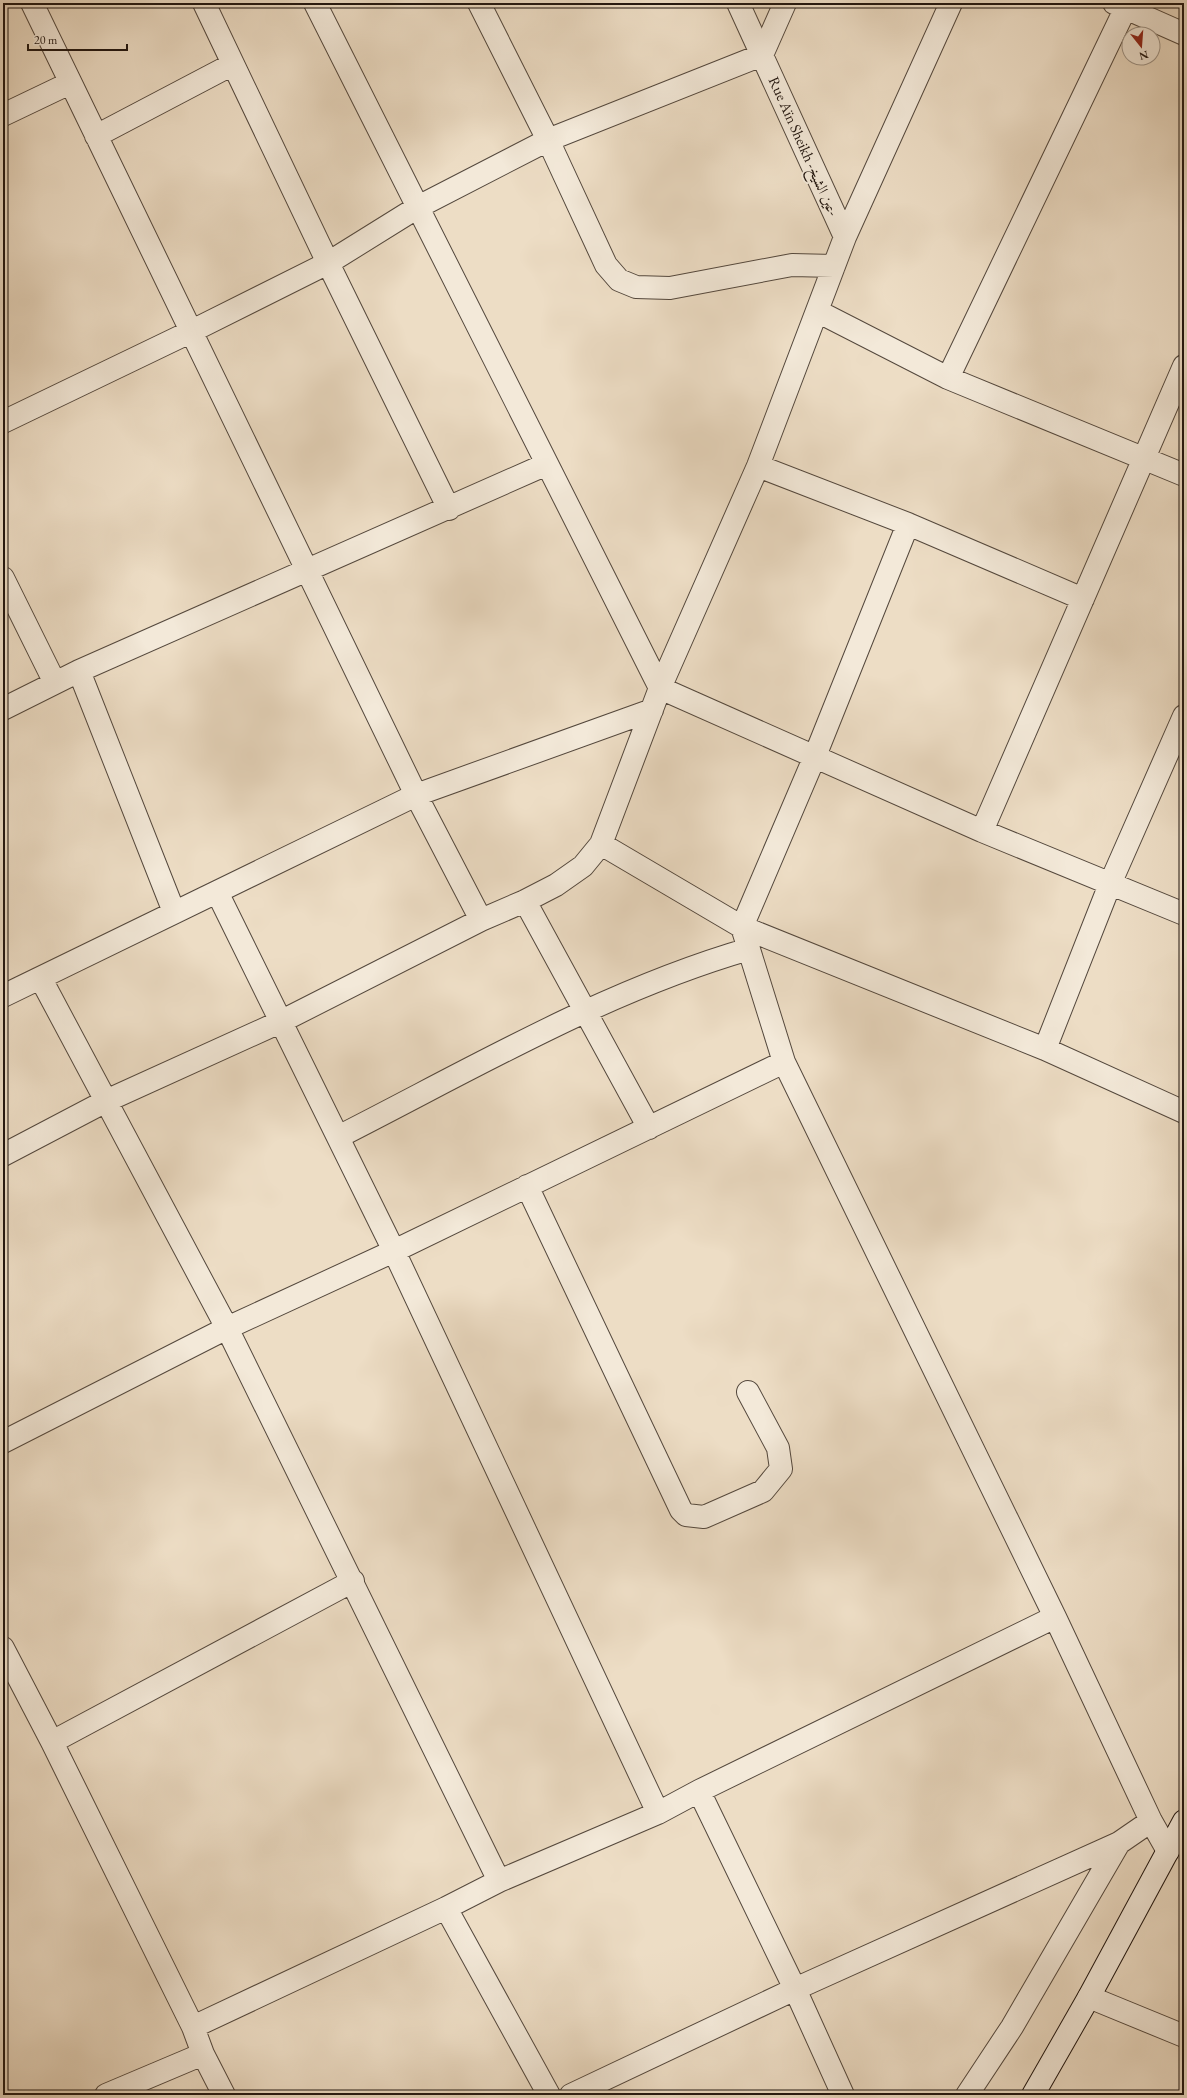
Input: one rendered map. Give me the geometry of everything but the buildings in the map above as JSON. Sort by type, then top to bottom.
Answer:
[{"type":"street","points":[[32,3],[190,332],[416,795],[481,920]]},
{"type":"street","points":[[204,3],[328,263],[449,509]]},
{"type":"street","points":[[315,3],[660,688],[982,831],[1184,914]]},
{"type":"street","points":[[479,3],[548,140],[606,265],[619,280],[636,287],[670,288],[792,265],[834,266]]},
{"type":"street","name":"Rue Aïn Sheikh -عين الشيخ-","points":[[738,3],[845,237]]},
{"type":"street","points":[[3,422],[190,332],[328,263],[418,207],[548,140],[762,54],[785,3]]},
{"type":"street","points":[[3,1155],[106,1101],[280,1022],[481,920],[525,901],[556,885],[583,866],[601,844],[660,688],[758,466],[845,237],[951,3]]},
{"type":"street","points":[[948,378],[1123,5],[1184,34]]},
{"type":"street","points":[[96,136],[233,64]]},
{"type":"street","points":[[3,115],[70,83]]},
{"type":"street","points":[[817,310],[948,378],[1184,475]]},
{"type":"street","points":[[982,831],[1184,366]]},
{"type":"street","points":[[3,708],[79,671],[306,570],[449,509],[547,464]]},
{"type":"street","points":[[758,466],[908,524],[1083,599]]},
{"type":"street","points":[[908,524],[815,756],[742,927],[784,1062],[1054,1617],[1151,1821],[1168,1851]]},
{"type":"street","points":[[3,578],[55,683]]},
{"type":"street","points":[[79,671],[174,912]]},
{"type":"street","points":[[3,996],[41,979],[174,912],[416,795],[652,710]]},
{"type":"street","points":[[1045,1049],[1110,884],[1184,716]]},
{"type":"street","points":[[601,844],[742,927],[1045,1049],[1184,1112]]},
{"type":"street","points":[[217,892],[394,1251],[658,1813]]},
{"type":"street","points":[[525,901],[649,1128]]},
{"type":"street","points":[[338,1137],[584,1011],[703,962],[749,949]]},
{"type":"street","points":[[41,979],[228,1328],[499,1880]]},
{"type":"street","points":[[3,1442],[228,1328],[394,1251],[784,1062]]},
{"type":"street","points":[[527,1186],[681,1510],[686,1515],[704,1516],[763,1491],[780,1469],[778,1448],[748,1392]]},
{"type":"street","points":[[52,1742],[353,1581]]},
{"type":"street","points":[[193,2027],[446,1908],[499,1880],[658,1813],[699,1791],[1054,1617]]},
{"type":"street","points":[[3,1648],[52,1742],[193,2027],[224,2095]]},
{"type":"street","points":[[699,1791],[795,1989],[843,2095]]},
{"type":"street","points":[[571,2095],[795,1989],[1119,1843],[1151,1821]]},
{"type":"street","points":[[1033,2095],[1089,1997],[1184,1821]]},
{"type":"street","points":[[967,2095],[1012,2027],[1119,1843]]},
{"type":"street","points":[[446,1908],[549,2095]]},
{"type":"street","points":[[1089,1997],[1184,2036]]},
{"type":"street","points":[[106,2095],[204,2054]]}]
